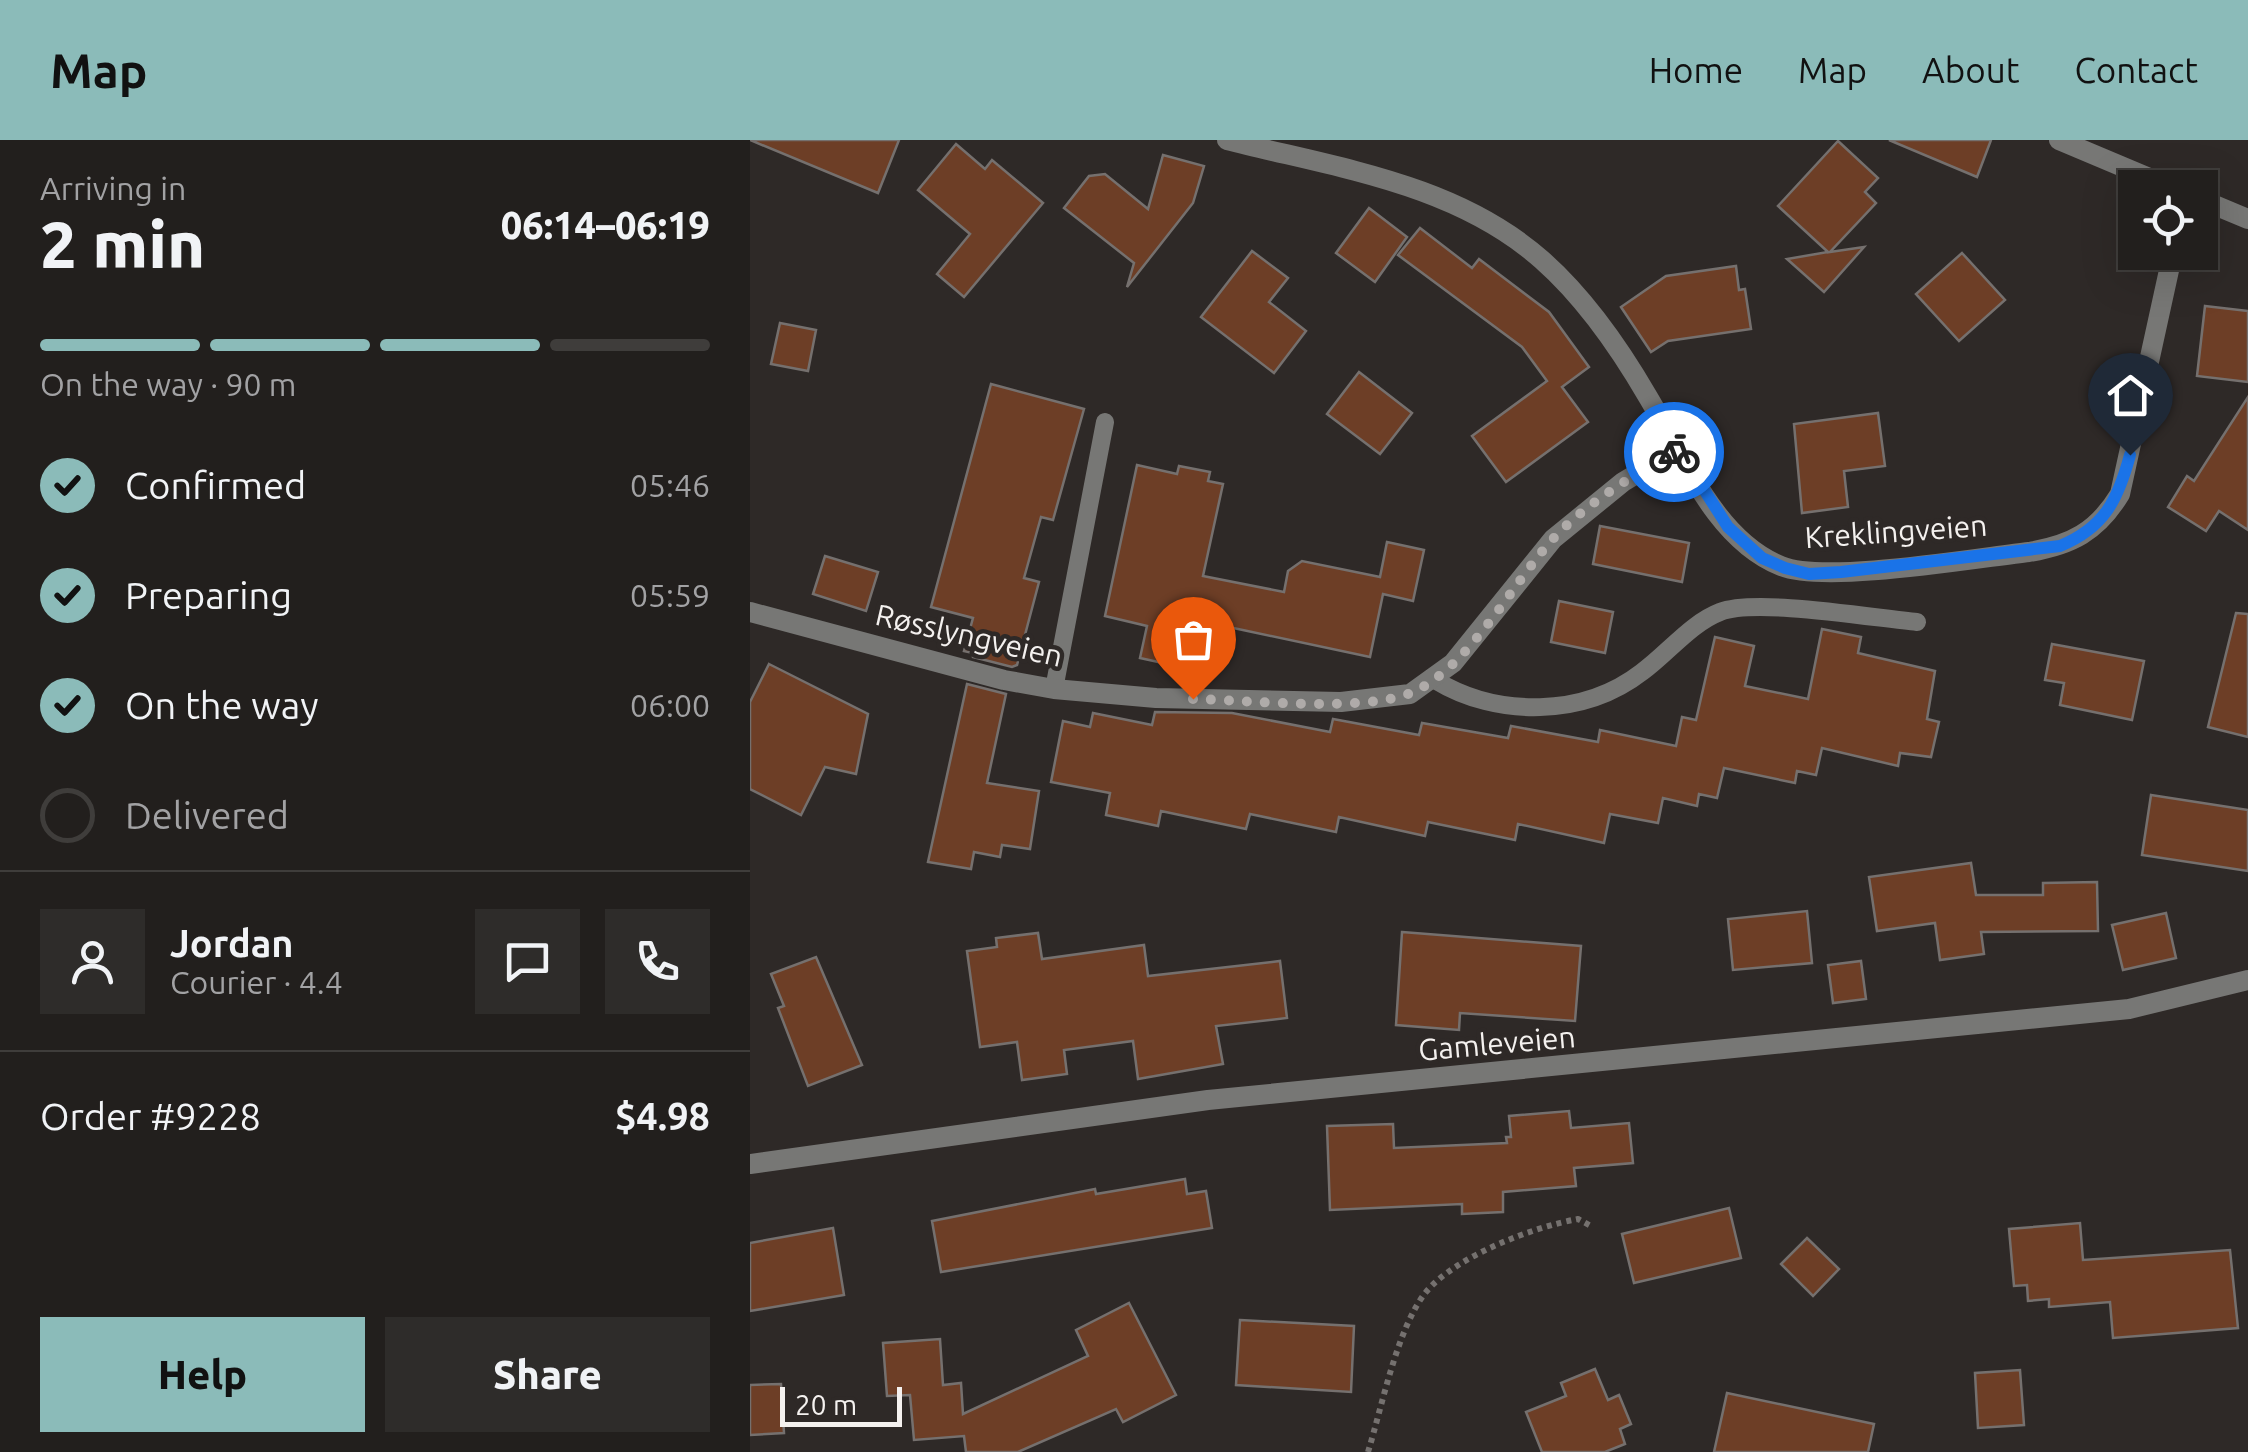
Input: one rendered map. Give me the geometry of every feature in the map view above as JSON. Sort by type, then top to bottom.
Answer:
[{"type":"street","name":"Kreklingveien","points":[[1227,140],[1434,194],[1506,231],[1573,290],[1620,353],[1728,527],[1762,558],[1809,574],[2060,546],[2095,526],[2120,494],[2170,270]]},
{"type":"street","points":[[2059,140],[2130,170]]},
{"type":"street","points":[[2218,206],[2248,219]]},
{"type":"street","points":[[1435,680],[1553,539],[1623,482],[1678,449]]},
{"type":"street","name":"Røsslyngveien","points":[[750,612],[1004,680],[1054,689],[1156,698],[1341,702],[1410,694],[1435,680]]},
{"type":"street","name":"Gamleveien","points":[[750,1164],[1208,1100],[2129,1010],[2248,980]]},
{"type":"lane","points":[[1054,689],[1104,422]]},
{"type":"lane","points":[[1435,680],[1481,702],[1574,706],[1594,701],[1639,675],[1719,612],[1757,608],[1918,622]]},
{"type":"path","points":[[1368,1452],[1412,1320],[1425,1294],[1474,1258],[1526,1233],[1578,1220],[1591,1226]]},
{"type":"building","points":[[750,140],[899,140],[878,193]]},
{"type":"building","points":[[1889,140],[1991,140],[1977,177]]},
{"type":"building","points":[[1838,141],[1878,178],[1865,192],[1876,203],[1830,252],[1864,247],[1824,292],[1787,259],[1828,252],[1778,206]]},
{"type":"building","points":[[956,144],[985,169],[992,160],[1043,203],[964,297],[937,274],[970,234],[918,190]]},
{"type":"building","points":[[1163,155],[1204,166],[1193,203],[1127,287],[1134,263],[1064,208],[1089,176],[1105,174],[1148,209]]},
{"type":"building","points":[[1369,208],[1407,237],[1375,282],[1336,253]]},
{"type":"building","points":[[1420,228],[1472,268],[1479,259],[1549,312],[1589,367],[1562,387],[1588,422],[1506,482],[1472,436],[1547,381],[1522,347],[1398,255]]},
{"type":"building","points":[[1252,251],[1288,278],[1269,302],[1306,331],[1274,373],[1201,317]]},
{"type":"building","points":[[1962,253],[2005,300],[1959,341],[1916,294]]},
{"type":"building","points":[[1736,266],[1739,290],[1745,289],[1751,329],[1668,341],[1651,352],[1621,307],[1666,276]]},
{"type":"building","points":[[2205,306],[2248,311],[2248,382],[2197,376]]},
{"type":"building","points":[[780,323],[816,330],[808,371],[771,364]]},
{"type":"building","points":[[1359,372],[1412,413],[1380,454],[1327,414]]},
{"type":"building","points":[[991,384],[1084,409],[1053,520],[1041,517],[1024,578],[1039,582],[1017,665],[1012,667],[964,651],[973,618],[931,607]]},
{"type":"building","points":[[2248,397],[2248,530],[2219,511],[2206,531],[2168,507],[2187,476],[2194,481]]},
{"type":"building","points":[[1878,413],[1885,466],[1844,471],[1848,507],[1802,513],[1794,424]]},
{"type":"building","points":[[1137,465],[1177,474],[1179,466],[1210,472],[1208,481],[1223,484],[1203,576],[1284,592],[1288,571],[1302,561],[1380,577],[1387,542],[1424,550],[1413,601],[1383,594],[1370,657],[1224,626],[1220,641],[1202,636],[1195,670],[1140,658],[1147,626],[1105,616]]},
{"type":"building","points":[[1600,526],[1689,543],[1682,582],[1593,564]]},
{"type":"building","points":[[825,556],[878,572],[866,611],[813,594]]},
{"type":"building","points":[[1559,601],[1613,612],[1605,653],[1551,642]]},
{"type":"building","points":[[2236,613],[2248,614],[2248,737],[2208,727]]},
{"type":"building","points":[[1822,629],[1861,637],[1858,653],[1935,671],[1927,719],[1939,722],[1931,757],[1900,753],[1898,766],[1822,748],[1816,775],[1797,771],[1795,783],[1724,768],[1717,798],[1699,794],[1697,806],[1663,798],[1658,823],[1610,814],[1604,843],[1518,824],[1515,840],[1428,822],[1425,836],[1339,817],[1336,832],[1250,814],[1246,829],[1161,811],[1158,826],[1106,815],[1110,793],[1051,782],[1063,721],[1090,727],[1093,713],[1152,725],[1155,712],[1232,713],[1330,732],[1333,719],[1419,735],[1422,723],[1508,738],[1511,726],[1598,742],[1600,730],[1676,746],[1682,717],[1696,720],[1715,637],[1754,646],[1745,686],[1808,699]]},
{"type":"building","points":[[2052,644],[2144,661],[2132,720],[2060,705],[2064,683],[2045,680]]},
{"type":"building","points":[[769,664],[868,714],[856,774],[825,767],[801,815],[750,789],[750,702]]},
{"type":"building","points":[[967,684],[1006,694],[987,783],[1039,791],[1030,849],[1002,845],[1000,857],[974,852],[971,869],[928,862]]},
{"type":"building","points":[[2151,795],[2248,810],[2248,871],[2142,855]]},
{"type":"building","points":[[1971,863],[1976,895],[2043,895],[2043,883],[2097,882],[2098,931],[1981,932],[1984,954],[1940,960],[1935,923],[1877,931],[1869,877]]},
{"type":"building","points":[[1807,911],[1812,963],[1733,970],[1728,919]]},
{"type":"building","points":[[2166,913],[2176,958],[2123,970],[2112,925]]},
{"type":"building","points":[[1402,932],[1581,946],[1575,1021],[1460,1013],[1459,1030],[1396,1025]]},
{"type":"building","points":[[1038,933],[1042,959],[1144,945],[1148,976],[1280,961],[1287,1018],[1216,1026],[1223,1064],[1138,1079],[1133,1041],[1064,1050],[1067,1074],[1022,1080],[1017,1042],[980,1047],[967,951],[997,947],[996,938]]},
{"type":"building","points":[[816,957],[862,1065],[808,1086],[778,1008],[784,1006],[771,974]]},
{"type":"building","points":[[1861,961],[1866,999],[1833,1003],[1828,965]]},
{"type":"building","points":[[1569,1111],[1571,1128],[1629,1123],[1633,1163],[1574,1168],[1576,1186],[1503,1192],[1503,1212],[1462,1214],[1462,1204],[1330,1210],[1327,1126],[1393,1124],[1394,1148],[1507,1143],[1506,1137],[1511,1137],[1509,1116]]},
{"type":"building","points":[[1185,1179],[1187,1194],[1206,1191],[1212,1228],[941,1272],[932,1221],[1095,1189],[1096,1194]]},
{"type":"building","points":[[1729,1208],[1741,1258],[1634,1283],[1622,1234]]},
{"type":"building","points":[[2080,1223],[2083,1260],[2230,1250],[2238,1328],[2113,1338],[2110,1302],[2049,1307],[2049,1299],[2028,1301],[2027,1285],[2014,1286],[2009,1229]]},
{"type":"building","points":[[833,1228],[844,1295],[750,1311],[750,1243]]},
{"type":"building","points":[[1807,1238],[1839,1269],[1813,1296],[1781,1264]]},
{"type":"building","points":[[1129,1303],[1176,1395],[1123,1422],[1116,1409],[1018,1452],[966,1452],[964,1436],[914,1440],[910,1395],[887,1396],[883,1343],[940,1339],[943,1385],[961,1383],[963,1414],[1088,1356],[1076,1330]]},
{"type":"building","points":[[1240,1320],[1354,1326],[1351,1392],[1236,1385]]},
{"type":"building","points":[[1595,1369],[1608,1400],[1619,1395],[1631,1424],[1620,1429],[1625,1444],[1605,1452],[1542,1452],[1526,1412],[1566,1396],[1561,1383]]},
{"type":"building","points":[[2020,1370],[2024,1425],[1978,1428],[1975,1373]]},
{"type":"building","points":[[781,1384],[784,1433],[750,1435],[750,1385]]},
{"type":"building","points":[[1727,1393],[1874,1424],[1868,1452],[1714,1452]]},
{"type":"way so far","points":[[1193,699],[1341,702],[1410,694],[1435,680],[1470,644],[1553,539],[1623,482],[1674,452]]},
{"type":"route","points":[[1674,452],[1678,449],[1715,510],[1739,540],[1762,558],[1809,574],[2060,546],[2081,538],[2108,514],[2120,494],[2130,455]]}]
